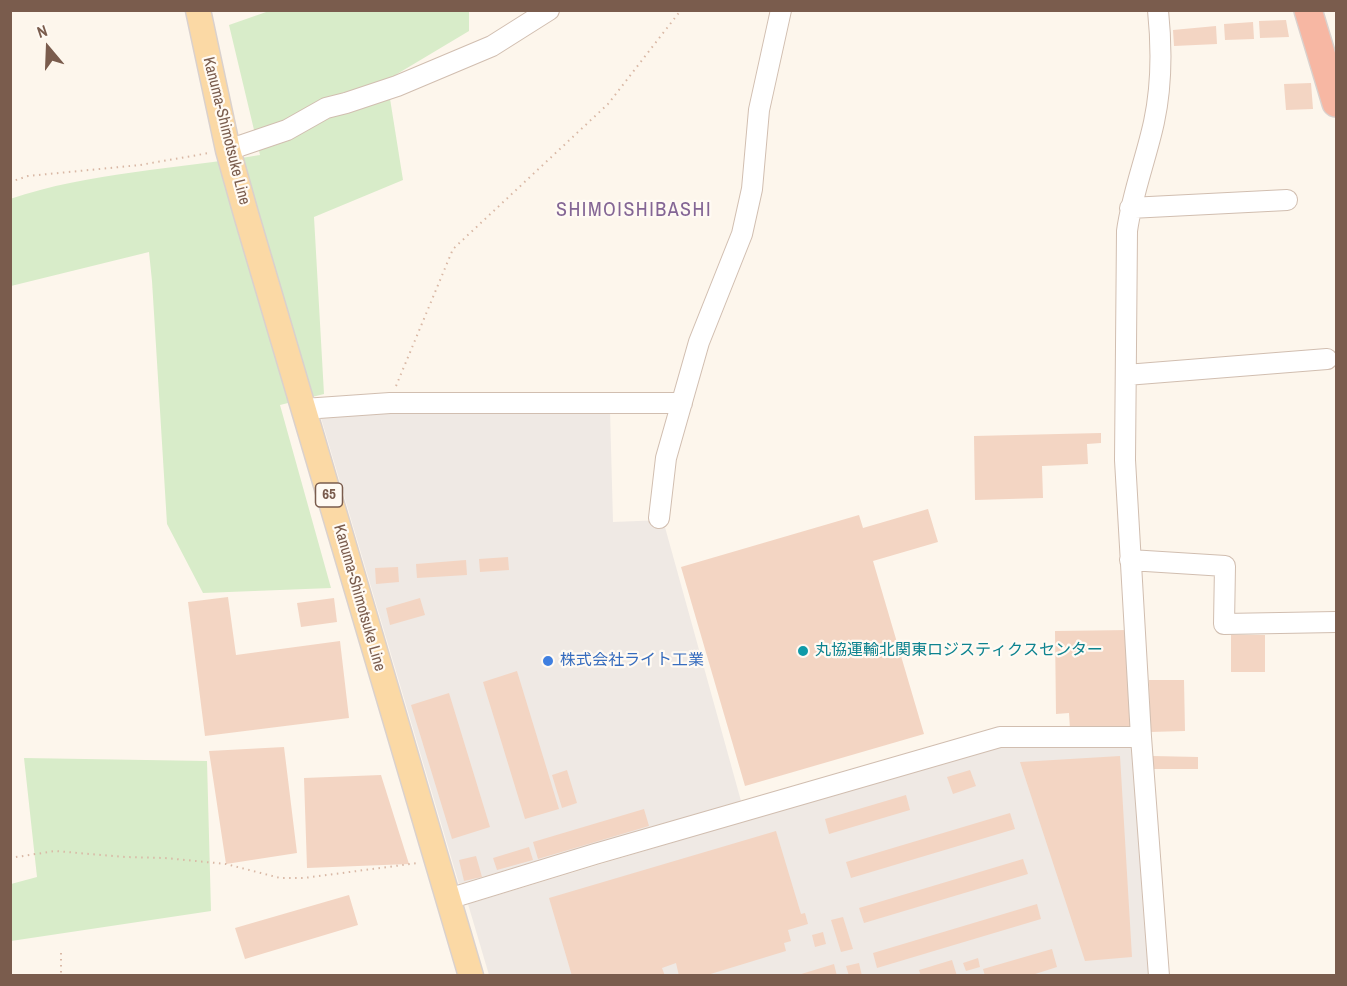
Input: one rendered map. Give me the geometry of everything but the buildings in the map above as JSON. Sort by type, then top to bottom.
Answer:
[{"type":"highway","points":[[1308,10],[1336,103]]},
{"type":"main road","name":"Kanuma-Shimotsuke Line","points":[[198,10],[228,150],[471,975]]},
{"type":"street","points":[[228,150],[287,129],[326,108],[397,86],[492,46],[549,10]]},
{"type":"street","points":[[659,518],[666,458],[699,342],[742,234],[752,189],[759,110],[781,10]]},
{"type":"street","points":[[1158,10],[1162,60],[1159,92],[1154,123],[1130,208],[1127,231],[1125,460],[1141,737],[1159,975]]},
{"type":"street","points":[[1130,208],[1287,200]]},
{"type":"street","points":[[1126,375],[1327,359]]},
{"type":"street","points":[[304,409],[390,403],[682,403]]},
{"type":"street","points":[[1130,560],[1225,566],[1224,624],[1336,622]]},
{"type":"street","points":[[448,899],[1000,737],[1141,737]]},
{"type":"path","points":[[390,403],[453,249],[608,104],[681,10]]},
{"type":"path","points":[[10,182],[28,176],[140,165],[228,150]]},
{"type":"path","points":[[10,858],[55,851],[165,858],[226,864],[280,878],[303,878],[437,860]]},
{"type":"path","points":[[61,953],[61,975]]},
{"type":"shaded area","name":"株式会社ライト工業","points":[[390,409],[610,410],[613,522],[663,520],[741,801],[459,884],[321,418]]},
{"type":"shaded area","points":[[1003,743],[1129,743],[1136,752],[1152,975],[489,975],[468,904]]},
{"type":"green space","points":[[269,11],[469,11],[469,31],[387,80],[403,180],[314,217],[324,394],[280,405],[331,588],[203,593],[167,524],[149,252],[11,286],[10,199],[102,177],[260,155],[229,25]]},
{"type":"green space","points":[[24,758],[207,761],[211,911],[11,941],[11,884],[37,877]]},
{"type":"place","name":"丸協運輸北関東ロジスティクスセンター","points":[[803,651]]},
{"type":"place","name":"株式会社ライト工業","points":[[548,661]]},
{"type":"district","name":"SHIMOISHIBASHI","points":[[634,211]]}]
